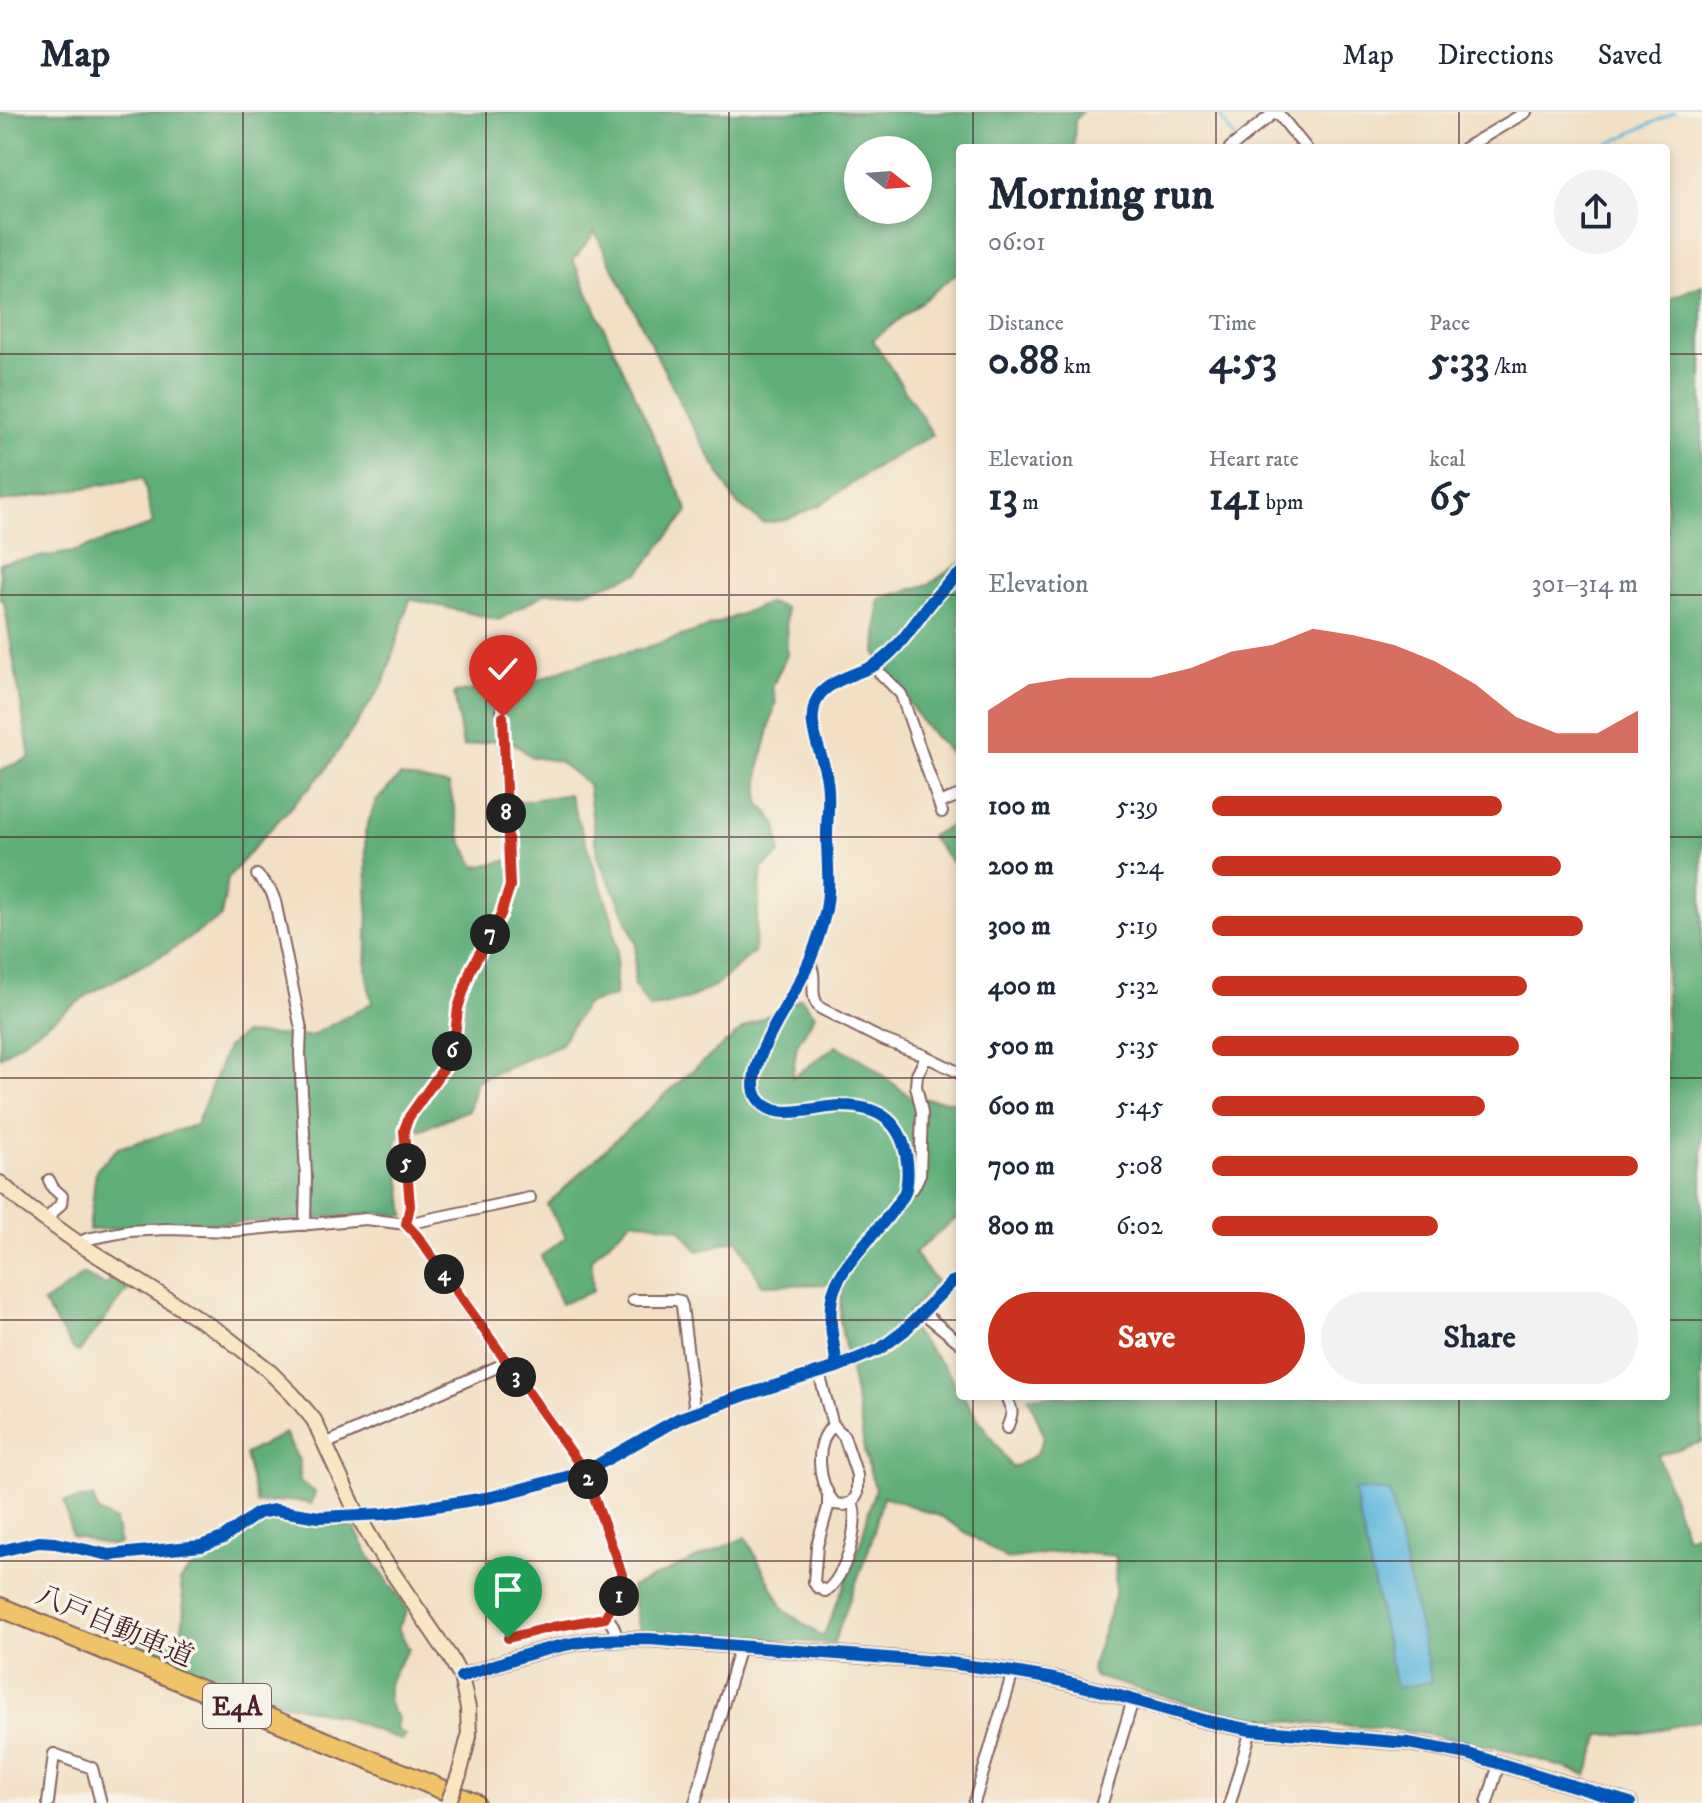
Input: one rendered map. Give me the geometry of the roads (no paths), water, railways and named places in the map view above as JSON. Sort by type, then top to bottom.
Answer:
[{"type":"highway","name":"八戸自動車道","points":[[0,1607],[475,1803]]},
{"type":"street","points":[[1235,144],[1276,112],[1303,144]]},
{"type":"street","points":[[1472,144],[1526,112]]},
{"type":"street","points":[[904,1194],[908,1172],[906,1155],[898,1131],[890,1120],[873,1110],[841,1106],[787,1112],[771,1110],[758,1098],[754,1071],[809,962],[828,902],[827,781],[813,732],[812,711],[819,694],[873,666],[897,645],[935,597],[956,578]]},
{"type":"street","points":[[873,666],[901,694],[941,807],[956,798]]},
{"type":"street","points":[[406,1224],[410,1206],[404,1130],[409,1117],[448,1062],[454,1045],[458,1008],[471,969],[501,914],[510,886],[502,708]]},
{"type":"street","points":[[257,875],[271,891],[275,901],[301,1029],[305,1225]]},
{"type":"street","points":[[809,962],[813,969],[813,997],[820,1008],[881,1039],[956,1071]]},
{"type":"street","points":[[837,1367],[830,1307],[835,1287],[843,1272],[904,1194],[914,1187],[920,1174],[922,1112],[916,1086],[917,1075],[926,1057]]},
{"type":"street","points":[[46,1220],[61,1204],[62,1196],[49,1180]]},
{"type":"street","points":[[0,1183],[78,1243],[221,1333],[267,1369],[314,1420],[358,1516],[461,1677],[468,1708],[469,1736],[448,1803]]},
{"type":"street","points":[[78,1243],[141,1230],[232,1231],[366,1219],[406,1224],[530,1198]]},
{"type":"street","points":[[406,1224],[585,1472],[623,1577],[622,1593],[605,1618]]},
{"type":"street","points":[[0,1551],[39,1542],[109,1555],[174,1550],[201,1546],[223,1538],[258,1513],[275,1510],[319,1517],[384,1514],[492,1497],[585,1472],[678,1419],[837,1367],[880,1349],[904,1331],[956,1280]]},
{"type":"street","points":[[633,1300],[680,1301],[695,1413]]},
{"type":"street","points":[[922,1312],[956,1340]]},
{"type":"street","points":[[325,1444],[506,1363]]},
{"type":"street","points":[[819,1373],[833,1425],[844,1436],[857,1475],[857,1495],[852,1502],[835,1504],[828,1496]]},
{"type":"street","points":[[1007,1428],[1013,1415],[1008,1400]]},
{"type":"street","points":[[833,1425],[825,1433],[820,1458],[828,1507],[817,1546],[814,1582],[825,1591],[833,1586],[852,1540],[855,1523],[852,1502]]},
{"type":"street","points":[[508,1638],[605,1618],[613,1626],[617,1640]]},
{"type":"street","points":[[461,1677],[531,1653],[578,1643],[649,1639],[950,1663],[1054,1679],[1251,1730],[1408,1743],[1468,1754],[1628,1803]]},
{"type":"street","points":[[695,1803],[740,1646]]},
{"type":"street","points":[[974,1803],[1013,1672]]},
{"type":"street","points":[[1102,1803],[1133,1700]]},
{"type":"street","points":[[1230,1803],[1251,1730]]},
{"type":"street","points":[[48,1803],[54,1754],[92,1768],[101,1803]]},
{"type":"street","points":[[1487,1803],[1499,1764]]},
{"type":"water","points":[[1354,1490],[1389,1491],[1432,1682],[1396,1688]]},
{"type":"waterway","points":[[1217,112],[1235,139]]},
{"type":"waterway","points":[[1608,144],[1675,112]]}]
